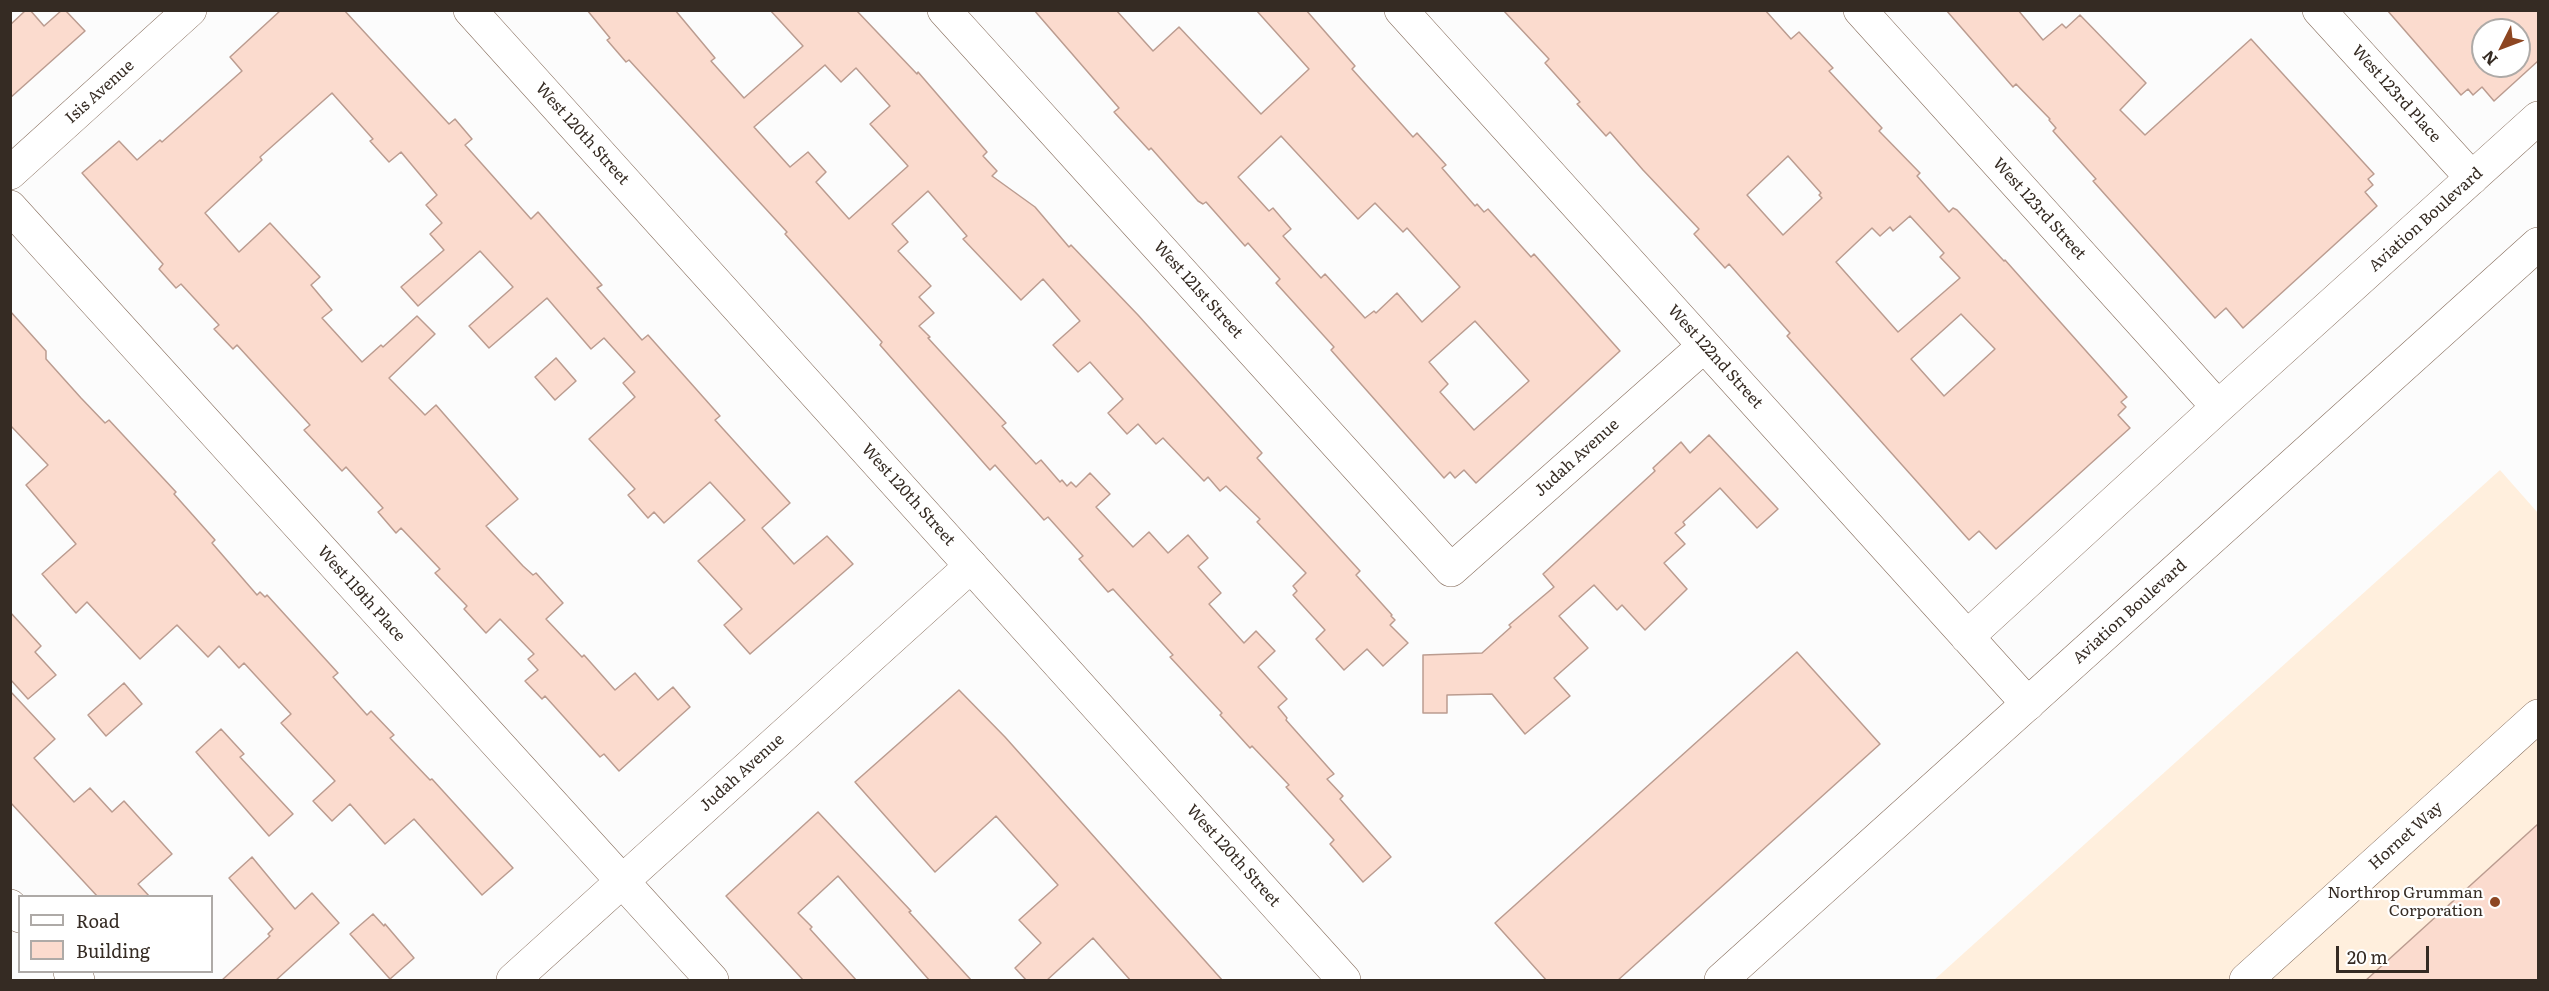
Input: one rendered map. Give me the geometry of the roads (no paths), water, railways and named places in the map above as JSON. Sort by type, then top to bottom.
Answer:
[{"type":"street","name":"Isis Avenue","points":[[10,173],[190,10]]},
{"type":"street","name":"West 120th Street","points":[[470,10],[1344,981]]},
{"type":"street","name":"West 121st Street","points":[[944,10],[1451,570]]},
{"type":"street","name":"West 122nd Street","points":[[1401,10],[2028,704]]},
{"type":"street","name":"West 123rd Street","points":[[1860,10],[2218,407]]},
{"type":"street","name":"West 123rd Place","points":[[2319,10],[2472,178]]},
{"type":"street","name":"Aviation Boulevard","points":[[1967,637],[2538,118]]},
{"type":"street","name":"West 119th Place","points":[[10,207],[712,981]]},
{"type":"street","name":"Aviation Boulevard","points":[[1721,981],[2538,244]]},
{"type":"street","name":"Judah Avenue","points":[[1451,570],[1704,346]]},
{"type":"street","name":"Judah Avenue","points":[[513,981],[971,566]]},
{"type":"street","name":"Hornet Way","points":[[2246,981],[2538,716]]},
{"type":"place","name":"Northrop Grumman Corporation","points":[[2495,902]]}]
